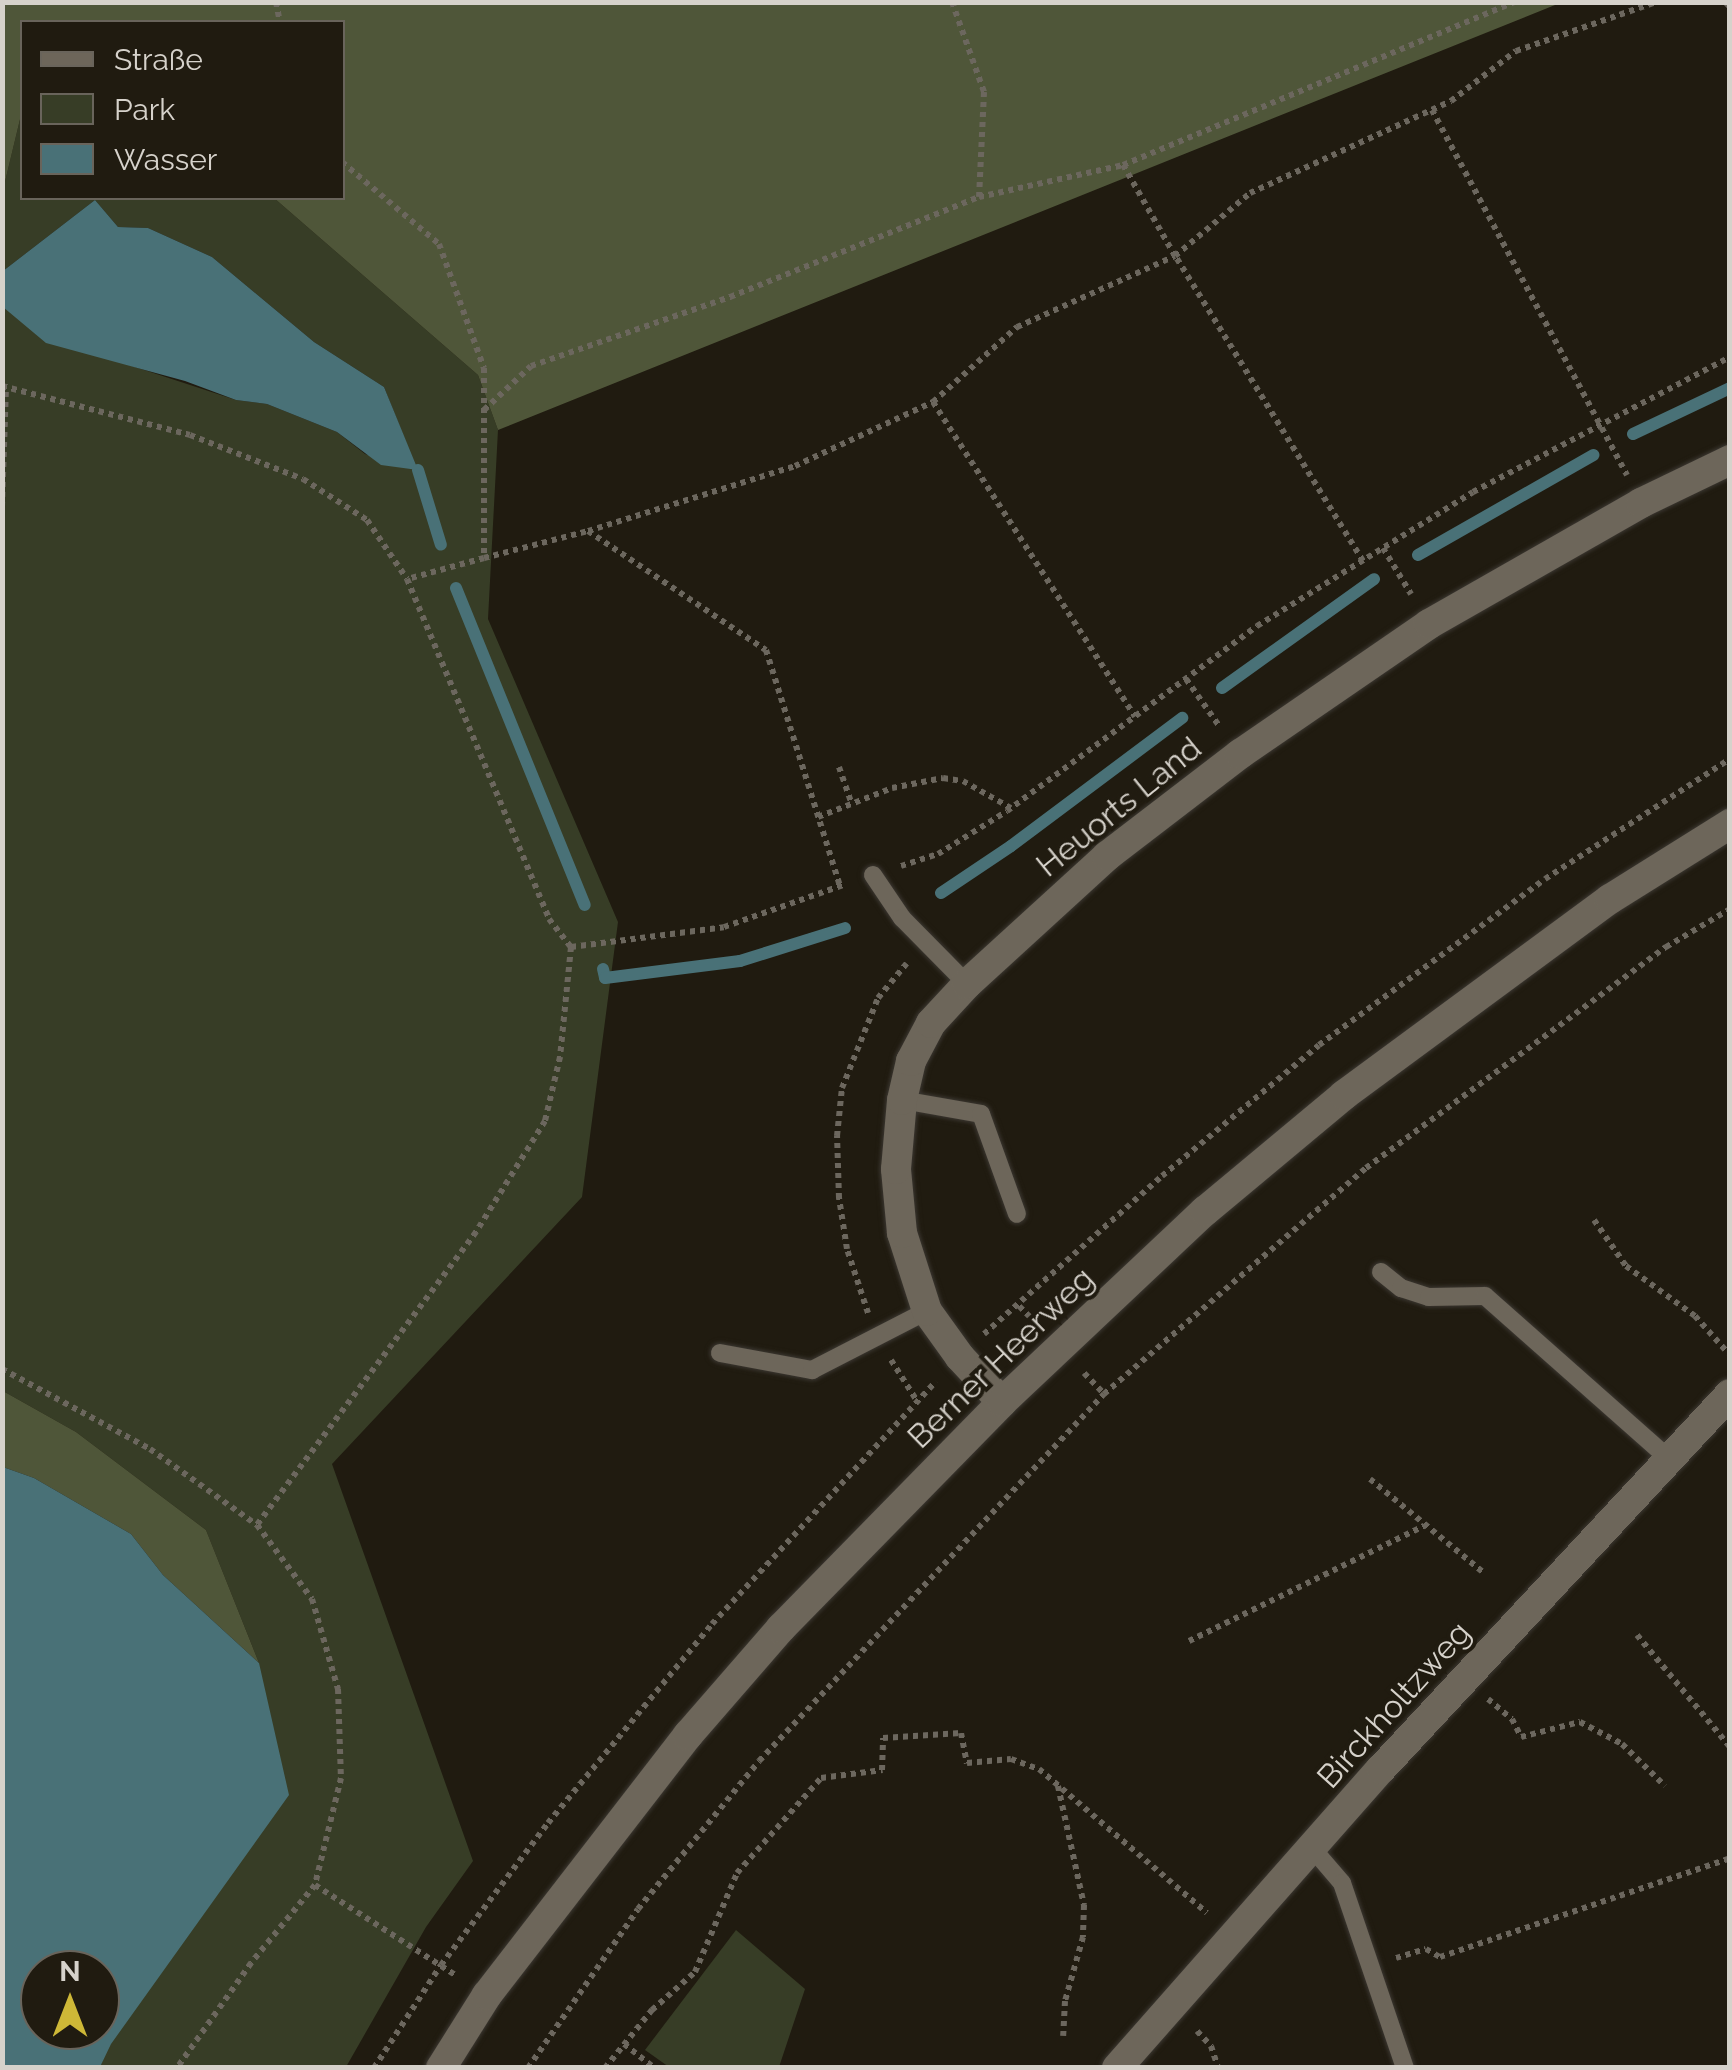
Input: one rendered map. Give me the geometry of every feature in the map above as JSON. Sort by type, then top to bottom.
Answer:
[{"type":"street","name":"Heuorts Land","points":[[1002,1402],[960,1357],[927,1310],[902,1233],[896,1169],[902,1100],[912,1061],[931,1023],[967,984],[1107,856],[1240,754],[1429,624],[1641,503],[1730,460]]},
{"type":"street","name":"Berner Heerweg","points":[[440,2068],[487,1996],[688,1735],[782,1628],[1002,1402],[1205,1211],[1344,1095],[1610,899],[1730,824]]},
{"type":"street","name":"Birckholtzweg","points":[[1117,2068],[1464,1680],[1730,1394]]},
{"type":"lane","points":[[873,875],[902,918],[967,984]]},
{"type":"lane","points":[[902,1100],[982,1114],[1017,1214]]},
{"type":"lane","points":[[1381,1272],[1401,1288],[1429,1297],[1484,1296],[1522,1325],[1669,1459]]},
{"type":"lane","points":[[720,1354],[812,1370],[927,1310]]},
{"type":"lane","points":[[1312,1848],[1342,1883],[1405,2068]]},
{"type":"path","points":[[952,2],[984,92],[980,197]]},
{"type":"path","points":[[484,410],[530,366],[730,298],[980,197],[1123,165],[1514,2]]},
{"type":"path","points":[[407,579],[588,531],[795,466],[933,402],[1017,328],[1175,256],[1250,192],[1451,102],[1516,51],[1656,2]]},
{"type":"path","points":[[1432,110],[1603,422],[1641,503]]},
{"type":"path","points":[[345,165],[439,244],[484,368],[484,558]]},
{"type":"path","points":[[1123,165],[1363,561]]},
{"type":"path","points":[[572,947],[724,927],[938,854],[1011,808],[1258,626],[1473,492],[1730,357]]},
{"type":"path","points":[[2,508],[4,386],[190,435],[304,478],[366,520],[407,579],[549,919],[572,947],[560,1056],[545,1120],[476,1232],[257,1525]]},
{"type":"path","points":[[933,402],[1135,717]]},
{"type":"path","points":[[588,531],[766,650],[840,886]]},
{"type":"path","points":[[1383,548],[1429,624]]},
{"type":"path","points":[[1186,679],[1240,754]]},
{"type":"path","points":[[976,1340],[1162,1176],[1319,1045],[1545,879],[1730,759]]},
{"type":"path","points":[[839,766],[852,804]]},
{"type":"path","points":[[818,817],[892,788],[943,778],[963,781],[1011,808]]},
{"type":"path","points":[[528,2068],[638,1909],[759,1761],[1104,1394],[1366,1168],[1666,947],[1730,908]]},
{"type":"path","points":[[1594,1220],[1626,1266],[1695,1316],[1728,1353]]},
{"type":"path","points":[[2,1369],[150,1449],[257,1525],[312,1598],[338,1689],[341,1778],[315,1885],[251,1964],[178,2068]]},
{"type":"path","points":[[374,2068],[441,1965],[548,1822],[712,1624],[940,1376]]},
{"type":"path","points":[[1370,1480],[1482,1572]]},
{"type":"path","points":[[1190,1641],[1424,1526]]},
{"type":"path","points":[[1637,1635],[1730,1747]]},
{"type":"path","points":[[1464,1680],[1512,1719],[1521,1737],[1580,1722],[1622,1744],[1666,1786]]},
{"type":"path","points":[[605,2068],[652,2010],[695,1972],[737,1873],[821,1778],[882,1770],[883,1738],[961,1733],[967,1763],[1011,1758],[1039,1770],[1212,1917]]},
{"type":"path","points":[[1058,1785],[1084,1905],[1083,1937],[1065,2001],[1063,2036]]},
{"type":"path","points":[[1371,1966],[1426,1949],[1440,1957],[1730,1858]]},
{"type":"path","points":[[315,1885],[487,1996]]},
{"type":"path","points":[[624,2044],[654,2068]]},
{"type":"green space","points":[[3,2],[1560,2],[498,430],[478,375],[276,200],[345,200],[345,20],[20,20],[20,119],[3,190]]},
{"type":"green space","points":[[20,119],[20,200],[95,200],[3,271],[3,190]]},
{"type":"green space","points":[[95,200],[276,200],[478,375],[498,430],[488,619],[618,922],[582,1197],[332,1464],[473,1861],[426,1927],[346,2067],[100,2067],[107,2050],[120,2050],[120,2016],[259,1663],[206,1530],[76,1432],[3,1391],[2,307],[129,365],[236,400],[267,404],[337,432],[365,454],[417,470],[384,387],[314,342],[212,257],[148,228],[118,227]]},
{"type":"green space","points":[[3,1391],[76,1432],[206,1530],[259,1663],[163,1575],[131,1534],[34,1478],[3,1467]]},
{"type":"green space","points":[[736,1930],[805,1989],[779,2067],[669,2067],[645,2050]]},
{"type":"water","points":[[95,200],[118,227],[148,228],[212,257],[314,342],[384,387],[418,470],[381,465],[337,432],[267,404],[236,400],[185,381],[46,343],[3,307],[3,271]]},
{"type":"water","points":[[3,1467],[34,1478],[131,1534],[163,1575],[259,1663],[289,1795],[120,2031],[120,1950],[20,1950],[20,2050],[108,2050],[100,2067],[3,2067]]},
{"type":"waterway","points":[[1633,434],[1730,388]]},
{"type":"waterway","points":[[1418,555],[1593,455]]},
{"type":"waterway","points":[[418,470],[441,545]]},
{"type":"waterway","points":[[1222,688],[1374,579]]},
{"type":"waterway","points":[[456,588],[585,905]]},
{"type":"waterway","points":[[941,893],[1011,846],[1182,718]]},
{"type":"waterway","points":[[603,969],[605,978],[740,961],[845,928]]}]
